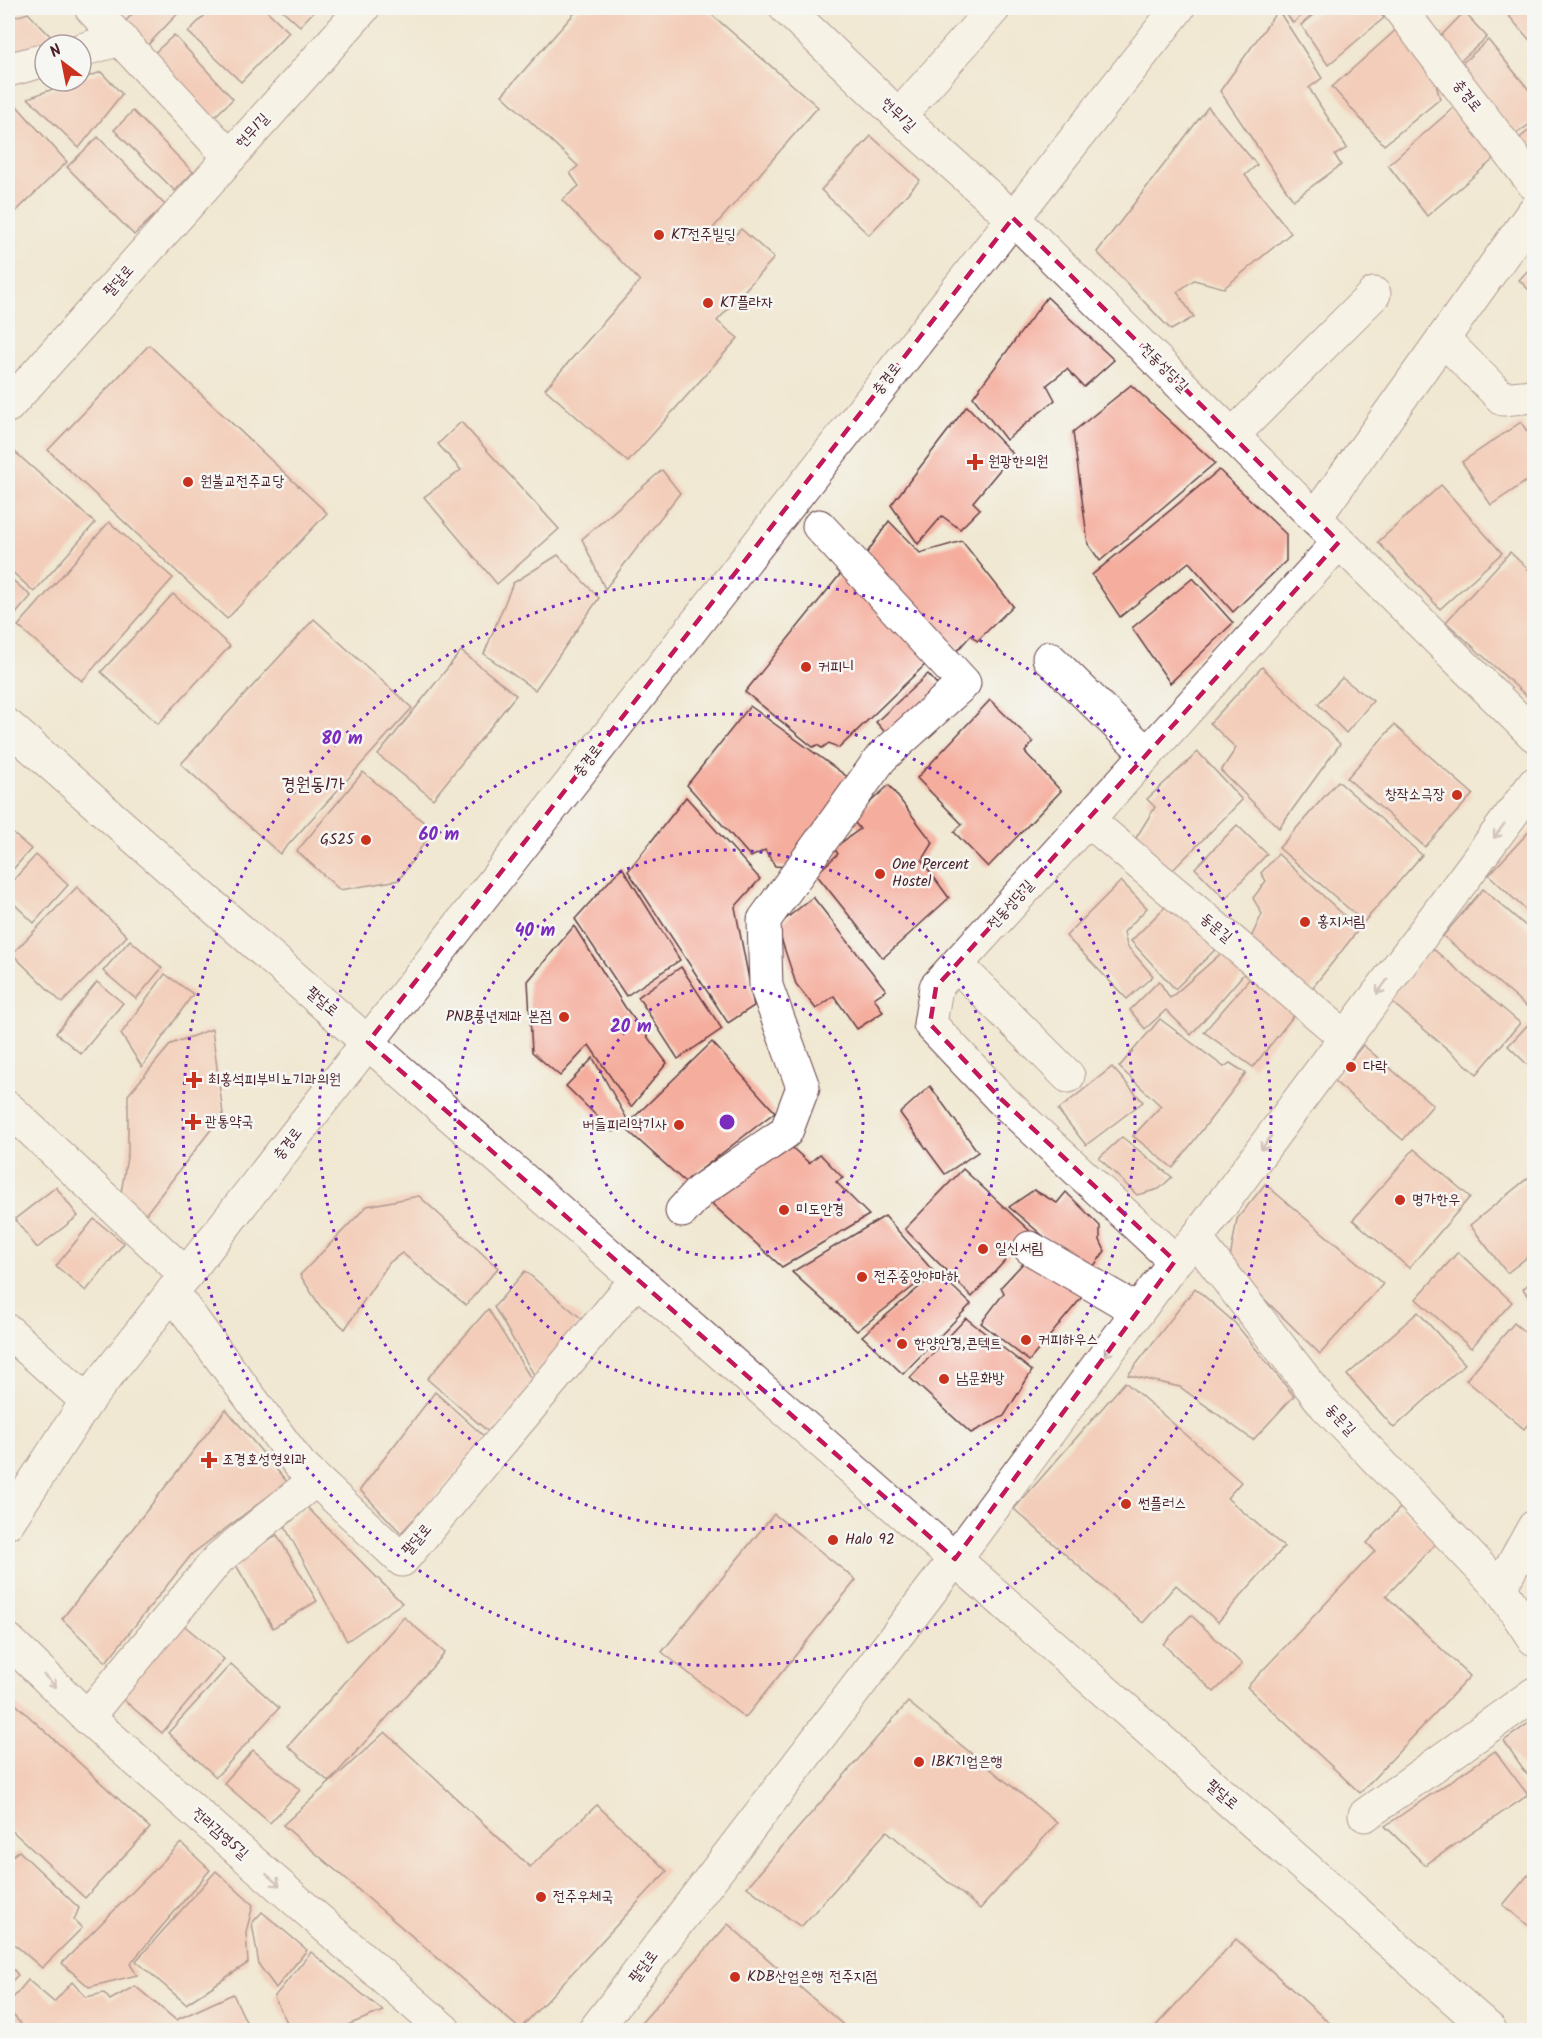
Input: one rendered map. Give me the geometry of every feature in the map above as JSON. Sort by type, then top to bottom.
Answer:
[{"type":"street","name":"현무1길","points":[[91,8],[230,157],[363,8]]},
{"type":"street","name":"현무1길","points":[[786,8],[899,116],[1013,218]]},
{"type":"street","points":[[899,116],[994,8]]},
{"type":"street","name":"충경로","points":[[8,1522],[87,1401],[1178,8]]},
{"type":"street","name":"충경로","points":[[1399,8],[1534,184]]},
{"type":"street","points":[[93,47],[121,39]]},
{"type":"street","points":[[8,70],[33,63]]},
{"type":"street","name":"팔달로","points":[[8,406],[230,157]]},
{"type":"street","points":[[1316,518],[1534,211]]},
{"type":"street","name":"전동성당길","points":[[1013,218],[1534,735]]},
{"type":"street","points":[[1232,436],[1374,294]]},
{"type":"street","points":[[1443,339],[1503,399],[1534,394]]},
{"type":"street","points":[[682,1211],[700,1191],[786,1132],[803,1088],[766,986],[764,920],[881,758],[964,683],[819,526]]},
{"type":"street","name":"전동성당길","points":[[1185,1250],[1001,1099],[930,1024],[936,987],[1339,542]]},
{"type":"street","points":[[1048,658],[1147,754]]},
{"type":"street","name":"팔달로","points":[[8,726],[1490,2031]]},
{"type":"street","points":[[955,1559],[1138,1311],[1534,784]]},
{"type":"street","name":"동문길","points":[[1088,820],[1345,1037]]},
{"type":"street","points":[[957,965],[1068,1076]]},
{"type":"street","name":"팔달로","points":[[8,1108],[179,1283],[300,1465],[402,1560],[637,1279]]},
{"type":"street","points":[[1030,1248],[1138,1311]]},
{"type":"street","name":"동문길","points":[[1185,1250],[1325,1405],[1500,1588],[1534,1640]]},
{"type":"street","points":[[8,1331],[87,1401]]},
{"type":"street","points":[[87,1717],[219,1558],[315,1480]]},
{"type":"street","points":[[1500,1588],[1534,1527]]},
{"type":"street","name":"팔달로","points":[[595,2031],[955,1559]]},
{"type":"street","name":"전라감영5길","points":[[8,1640],[87,1717],[433,2028]]},
{"type":"street","points":[[1365,1815],[1534,1694]]},
{"type":"highlighted area","points":[[1013,218],[1339,542],[936,987],[930,1024],[1001,1099],[1175,1261],[955,1559],[368,1042]]},
{"type":"building","points":[[138,8],[183,8],[145,48],[121,26]]},
{"type":"building","points":[[212,8],[264,8],[289,32],[241,82],[188,32]]},
{"type":"building","points":[[280,8],[317,8],[300,26]]},
{"type":"building","name":"KT전주빌딩","points":[[579,8],[704,8],[818,107],[714,227],[728,242],[741,229],[774,258],[717,321],[738,338],[628,462],[545,389],[640,281],[562,200],[579,186],[570,173],[578,166],[502,95]]},
{"type":"building","points":[[1282,8],[1311,8],[1293,23]]},
{"type":"building","points":[[1321,8],[1375,8],[1384,18],[1328,65],[1301,25]]},
{"type":"building","points":[[1502,8],[1534,8],[1534,45]]},
{"type":"building","points":[[1278,10],[1322,78],[1309,88],[1347,148],[1335,155],[1341,165],[1293,200],[1220,91]]},
{"type":"building","points":[[1464,12],[1487,37],[1455,66],[1435,42]]},
{"type":"building","points":[[28,13],[47,33],[33,33],[33,49],[8,56],[8,19]]},
{"type":"building","points":[[1398,28],[1432,70],[1440,99],[1384,145],[1332,87]]},
{"type":"building","points":[[174,35],[233,99],[210,121],[150,57]]},
{"type":"building","points":[[1488,40],[1534,96],[1534,121],[1513,136],[1457,68]]},
{"type":"building","points":[[101,72],[122,94],[79,148],[28,98],[42,93],[93,93],[93,75]]},
{"type":"building","points":[[1460,102],[1501,153],[1427,216],[1388,165]]},
{"type":"building","points":[[16,105],[67,162],[8,219],[8,107]]},
{"type":"building","points":[[1208,107],[1257,165],[1245,175],[1291,233],[1224,288],[1194,280],[1177,292],[1194,317],[1171,330],[1097,252]]},
{"type":"building","points":[[133,111],[193,172],[175,191],[114,130]]},
{"type":"building","points":[[1532,128],[1534,130],[1534,166],[1512,144]]},
{"type":"building","points":[[871,136],[920,180],[869,235],[821,190]]},
{"type":"building","points":[[98,137],[165,205],[134,235],[67,167]]},
{"type":"building","points":[[1534,264],[1534,295],[1519,280]]},
{"type":"building","points":[[1047,297],[1114,360],[1084,387],[1067,369],[1047,385],[1055,400],[1006,440],[973,397]]},
{"type":"building","name":"원불교전주교당","points":[[149,345],[327,513],[227,619],[48,450]]},
{"type":"building","points":[[1131,385],[1215,463],[1100,561],[1088,544],[1073,432]]},
{"type":"building","points":[[967,406],[1013,454],[973,502],[980,509],[960,529],[942,516],[918,544],[891,505]]},
{"type":"building","points":[[461,422],[559,529],[497,584],[424,497],[461,470],[438,444]]},
{"type":"building","points":[[1521,422],[1534,442],[1534,476],[1491,505],[1462,462]]},
{"type":"building","points":[[15,452],[95,523],[34,592],[8,568],[8,461]]},
{"type":"building","points":[[662,470],[680,493],[605,589],[582,539]]},
{"type":"building","points":[[1219,470],[1286,534],[1286,561],[1233,612],[1189,562],[1120,617],[1092,575]]},
{"type":"building","points":[[1441,485],[1502,553],[1440,609],[1378,542]]},
{"type":"building","points":[[889,521],[920,553],[962,541],[1013,606],[977,641],[971,635],[951,658],[860,563]]},
{"type":"building","points":[[109,522],[173,578],[82,681],[18,626]]},
{"type":"building","points":[[1510,552],[1534,575],[1534,703],[1446,622]]},
{"type":"building","points":[[558,555],[599,598],[535,690],[484,654],[513,583]]},
{"type":"building","points":[[847,566],[929,661],[839,748],[829,743],[822,748],[817,745],[813,747],[745,692]]},
{"type":"building","points":[[8,576],[31,596],[8,623]]},
{"type":"building","points":[[1193,578],[1233,623],[1170,683],[1132,628]]},
{"type":"building","points":[[173,594],[230,646],[158,724],[101,672]]},
{"type":"building","points":[[314,619],[412,708],[280,854],[181,764]]},
{"type":"building","points":[[461,651],[516,695],[433,799],[378,755]]},
{"type":"building","points":[[1262,667],[1340,744],[1279,828],[1221,771],[1236,748],[1210,723]]},
{"type":"building","points":[[928,674],[942,690],[890,738],[876,722]]},
{"type":"building","points":[[1342,678],[1373,701],[1346,733],[1318,704]]},
{"type":"building","points":[[990,700],[1033,742],[1025,752],[1061,791],[988,867],[954,832],[962,824],[917,778]]},
{"type":"building","points":[[750,706],[853,781],[786,867],[775,866],[765,850],[751,857],[687,785]]},
{"type":"building","points":[[1394,725],[1473,794],[1425,847],[1347,778]]},
{"type":"building","points":[[1198,752],[1242,800],[1168,875],[1136,838],[1155,807],[1147,799]]},
{"type":"building","name":"GS25","points":[[363,772],[433,830],[399,880],[340,890],[297,851]]},
{"type":"building","points":[[1338,781],[1422,855],[1364,922],[1279,848]]},
{"type":"building","points":[[889,785],[933,843],[922,861],[949,898],[883,958],[816,874],[838,854],[834,848],[860,829],[852,819]]},
{"type":"building","points":[[686,797],[760,879],[735,907],[754,1006],[728,1023],[628,871]]},
{"type":"building","points":[[1237,825],[1267,854],[1225,899],[1195,868]]},
{"type":"building","points":[[1534,826],[1534,918],[1489,875]]},
{"type":"building","points":[[10,831],[31,849],[8,875],[8,834]]},
{"type":"building","name":"홍지서림","points":[[1278,854],[1359,929],[1306,996],[1248,944],[1262,914],[1253,898],[1266,881],[1261,873]]},
{"type":"building","points":[[36,855],[68,885],[34,923],[8,898],[8,886]]},
{"type":"building","points":[[622,867],[680,960],[626,996],[575,919]]},
{"type":"building","points":[[1121,881],[1147,908],[1124,932],[1127,946],[1153,976],[1127,999],[1066,936]]},
{"type":"building","points":[[77,887],[127,936],[62,1003],[12,954]]},
{"type":"building","points":[[1483,889],[1534,933],[1534,997],[1526,1006],[1443,936]]},
{"type":"building","points":[[813,897],[886,990],[874,998],[883,1012],[857,1029],[834,996],[816,1009],[796,984],[777,926]]},
{"type":"building","points":[[1169,903],[1220,945],[1175,989],[1131,941]]},
{"type":"building","points":[[574,926],[625,1007],[667,1063],[631,1107],[589,1045],[560,1076],[532,1052],[528,981]]},
{"type":"building","points":[[130,940],[162,968],[136,999],[103,971]]},
{"type":"building","points":[[1432,948],[1520,1023],[1477,1074],[1388,999]]},
{"type":"building","points":[[1225,950],[1248,969],[1191,1035],[1166,1010],[1145,1029],[1130,1010],[1159,981],[1170,998]]},
{"type":"building","points":[[681,967],[722,1029],[678,1059],[638,997]]},
{"type":"building","points":[[165,974],[193,994],[142,1067],[121,1034]]},
{"type":"building","points":[[1252,976],[1299,1009],[1253,1067],[1204,1032]]},
{"type":"building","points":[[97,982],[123,1003],[81,1054],[56,1033]]},
{"type":"building","points":[[1534,1018],[1534,1071],[1508,1046]]},
{"type":"building","points":[[1160,1019],[1224,1067],[1230,1063],[1246,1073],[1173,1168],[1133,1136],[1161,1106],[1119,1067]]},
{"type":"building","points":[[212,1029],[223,1114],[138,1224],[120,1199],[128,1151],[128,1095],[171,1044]]},
{"type":"building","points":[[712,1042],[775,1112],[685,1182],[624,1127]]},
{"type":"building","points":[[1363,1045],[1433,1105],[1403,1140],[1334,1081]]},
{"type":"building","points":[[593,1058],[627,1119],[613,1132],[566,1086]]},
{"type":"building","points":[[1112,1067],[1143,1102],[1086,1145],[1058,1110]]},
{"type":"building","points":[[930,1086],[978,1152],[945,1174],[900,1113]]},
{"type":"building","points":[[1122,1137],[1172,1177],[1159,1189],[1137,1195],[1099,1158]]},
{"type":"building","points":[[784,1140],[809,1163],[820,1154],[843,1178],[836,1182],[869,1215],[782,1267],[708,1200]]},
{"type":"building","points":[[1414,1149],[1470,1197],[1409,1268],[1353,1220]]},
{"type":"building","points":[[963,1169],[1031,1232],[972,1297],[905,1229]]},
{"type":"building","points":[[1534,1173],[1534,1252],[1507,1273],[1470,1225]]},
{"type":"building","points":[[1265,1184],[1383,1284],[1320,1354],[1229,1264],[1237,1219]]},
{"type":"building","points":[[56,1187],[78,1216],[37,1248],[15,1219]]},
{"type":"building","points":[[1034,1190],[1057,1203],[1066,1192],[1100,1226],[1100,1240],[1105,1251],[1088,1274],[1009,1207]]},
{"type":"building","points":[[419,1196],[498,1268],[466,1305],[402,1253],[389,1263],[345,1329],[320,1306],[300,1275],[367,1206]]},
{"type":"building","points":[[885,1216],[933,1271],[857,1331],[792,1272]]},
{"type":"building","points":[[94,1219],[124,1243],[86,1291],[56,1266]]},
{"type":"building","points":[[1458,1252],[1512,1302],[1471,1348],[1416,1299]]},
{"type":"building","points":[[1027,1259],[1087,1291],[1029,1361],[981,1323],[1004,1293],[1001,1287]]},
{"type":"building","points":[[525,1271],[582,1319],[537,1380],[494,1307]]},
{"type":"building","points":[[937,1272],[971,1304],[903,1374],[862,1336]]},
{"type":"building","points":[[1534,1279],[1534,1303],[1523,1289]]},
{"type":"building","points":[[1195,1288],[1235,1323],[1294,1396],[1253,1440],[1180,1387],[1128,1375]]},
{"type":"building","points":[[488,1309],[535,1385],[491,1434],[427,1379]]},
{"type":"building","points":[[1418,1312],[1465,1364],[1394,1428],[1347,1375]]},
{"type":"building","points":[[966,1318],[1032,1371],[1004,1416],[971,1433],[910,1378]]},
{"type":"building","points":[[1514,1323],[1534,1340],[1534,1417],[1524,1429],[1466,1380]]},
{"type":"building","name":"썬플러스","points":[[1125,1382],[1241,1482],[1227,1498],[1284,1547],[1218,1622],[1176,1585],[1143,1623],[1014,1509]]},
{"type":"building","points":[[435,1392],[487,1439],[401,1533],[360,1490]]},
{"type":"building","points":[[226,1409],[287,1482],[192,1554],[106,1662],[62,1619]]},
{"type":"building","points":[[307,1507],[402,1603],[347,1641],[285,1527]]},
{"type":"building","points":[[1400,1508],[1437,1542],[1386,1596],[1470,1676],[1360,1793],[1247,1687],[1375,1551],[1367,1543]]},
{"type":"building","points":[[774,1514],[856,1580],[745,1718],[662,1652]]},
{"type":"building","points":[[277,1535],[317,1601],[273,1628],[233,1560]]},
{"type":"building","points":[[1191,1615],[1242,1664],[1214,1692],[1163,1644]]},
{"type":"building","points":[[404,1617],[445,1653],[329,1782],[288,1746]]},
{"type":"building","points":[[180,1622],[224,1659],[162,1733],[118,1695]]},
{"type":"building","points":[[231,1664],[279,1708],[216,1777],[168,1733]]},
{"type":"building","points":[[8,1697],[150,1828],[85,1898],[8,1827]]},
{"type":"building","name":"IBK기업은행","points":[[908,1702],[1057,1823],[980,1909],[887,1831],[801,1927],[747,1887]]},
{"type":"building","points":[[1534,1719],[1534,1782],[1533,1783],[1504,1741]]},
{"type":"building","points":[[385,1732],[530,1867],[597,1805],[667,1871],[520,2029],[283,1825]]},
{"type":"building","points":[[253,1750],[300,1790],[270,1823],[224,1783]]},
{"type":"building","points":[[1495,1751],[1528,1795],[1425,1865],[1385,1826]]},
{"type":"building","points":[[181,1843],[210,1870],[130,1964],[137,1975],[89,1987],[62,1963]]},
{"type":"building","points":[[19,1851],[79,1908],[74,1920],[82,1928],[42,1968],[14,1944],[8,1933],[8,1859]]},
{"type":"building","points":[[216,1871],[253,1905],[246,1932],[248,1963],[186,2004],[136,1961]]},
{"type":"building","points":[[1528,1875],[1534,1881],[1534,1930],[1503,1905]]},
{"type":"building","points":[[262,1912],[307,1950],[276,1988],[259,1965],[252,1923]]},
{"type":"building","name":"KDB산업은행 전주지점","points":[[728,1924],[849,2030],[635,2030]]},
{"type":"building","points":[[1236,1939],[1337,2030],[1152,2030]]},
{"type":"building","points":[[311,1952],[383,2011],[335,2030],[291,2030],[274,1997]]},
{"type":"building","points":[[8,1963],[18,1975],[8,1985]]},
{"type":"building","points":[[28,1980],[54,2002],[72,1982],[86,1997],[104,1993],[110,2000],[135,1986],[176,2020],[233,1994],[250,2030],[26,2030],[8,2009],[8,2004]]},
{"type":"place","name":"KT전주빌딩","points":[[659,235]]},
{"type":"place","name":"KT플라자","points":[[708,303]]},
{"type":"place","name":"원광한의원","points":[[975,462]]},
{"type":"place","name":"원불교전주교당","points":[[188,482]]},
{"type":"place","name":"커피니","points":[[806,667]]},
{"type":"place","name":"창작소극장","points":[[1457,795]]},
{"type":"place","name":"GS25","points":[[366,840]]},
{"type":"place","name":"One Percent Hostel","points":[[880,874]]},
{"type":"place","name":"홍지서림","points":[[1305,922]]},
{"type":"place","name":"PNB풍년제과 본점","points":[[564,1017]]},
{"type":"place","name":"다락","points":[[1351,1067]]},
{"type":"place","name":"최홍석피부비뇨기과의원","points":[[194,1080]]},
{"type":"place","name":"관통약국","points":[[193,1122]]},
{"type":"place","name":"버들피리악기사","points":[[679,1125]]},
{"type":"place","name":"명가한우","points":[[1400,1200]]},
{"type":"place","name":"미도안경","points":[[784,1210]]},
{"type":"place","name":"일신서림","points":[[983,1249]]},
{"type":"place","name":"전주중앙야마하","points":[[862,1277]]},
{"type":"place","name":"커피하우스","points":[[1026,1340]]},
{"type":"place","name":"한양안경,콘텍트","points":[[902,1344]]},
{"type":"place","name":"남문화방","points":[[944,1379]]},
{"type":"place","name":"조경호성형외과","points":[[209,1460]]},
{"type":"place","name":"썬플러스","points":[[1126,1504]]},
{"type":"place","name":"Halo 92","points":[[833,1540]]},
{"type":"place","name":"IBK기업은행","points":[[919,1762]]},
{"type":"place","name":"전주우체국","points":[[541,1897]]},
{"type":"place","name":"KDB산업은행 전주지점","points":[[735,1977]]},
{"type":"district","name":"경원동1가","points":[[313,785]]}]
